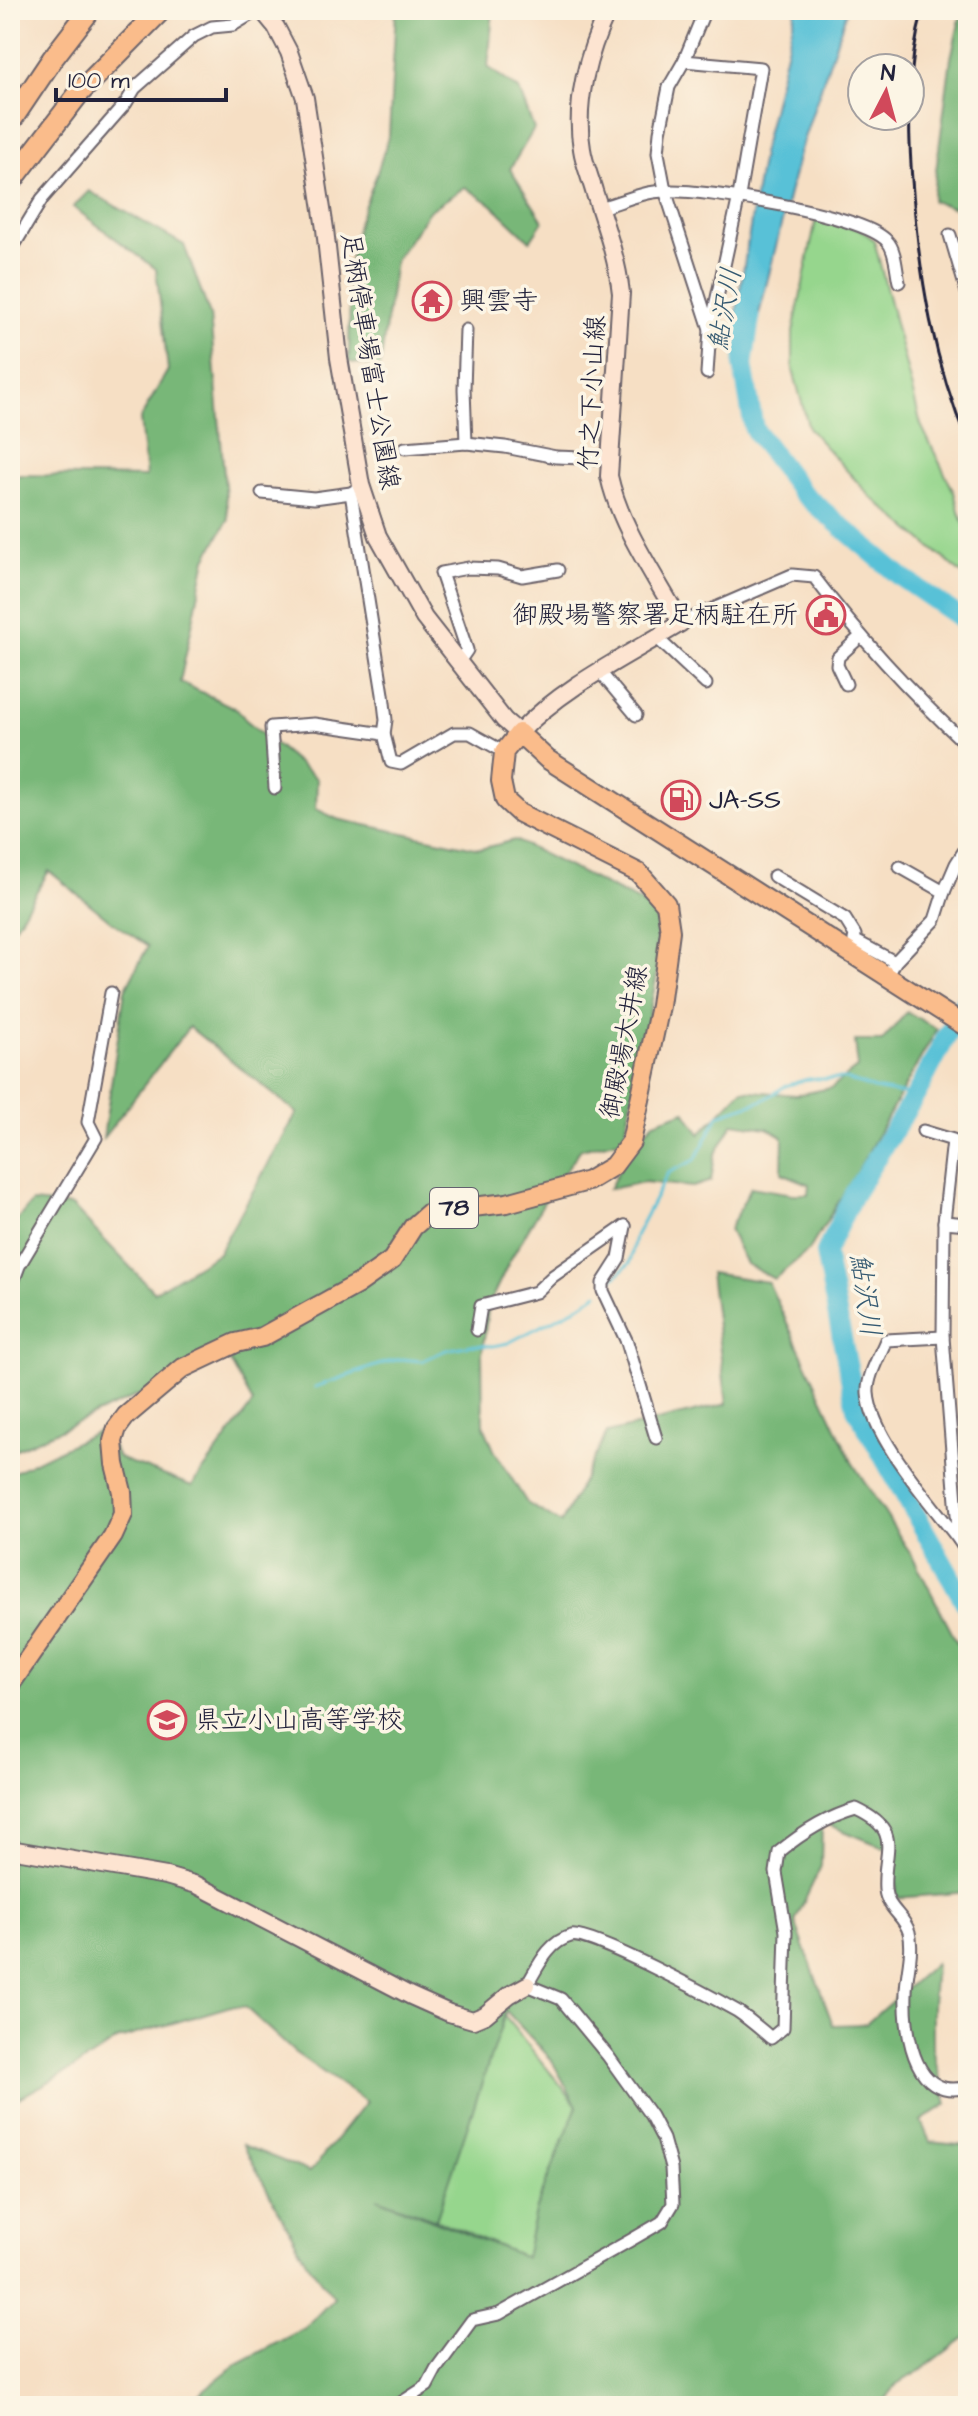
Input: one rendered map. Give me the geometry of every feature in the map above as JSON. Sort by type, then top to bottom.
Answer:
[{"type":"highway","points":[[10,122],[90,10]]},
{"type":"highway","points":[[10,183],[80,92],[161,10]]},
{"type":"main road","name":"足柄停車場富士公園線","points":[[260,10],[276,27],[289,52],[305,98],[325,229],[356,489],[378,536],[424,618],[504,720],[519,733]]},
{"type":"main road","name":"竹之下小山線","points":[[608,10],[585,79],[580,121],[582,151],[618,265],[621,293],[609,476],[613,496],[624,519],[681,623]]},
{"type":"main road","points":[[504,752],[531,719],[560,697],[681,623]]},
{"type":"main road","points":[[519,733],[547,759],[891,970],[968,1028]]},
{"type":"main road","name":"御殿場大井線","points":[[10,1685],[113,1536],[123,1514],[113,1441],[117,1428],[126,1416],[183,1368],[236,1343],[262,1337],[358,1284],[392,1260],[413,1227],[430,1212],[507,1203],[588,1181],[613,1166],[631,1142],[660,1006],[670,931],[666,904],[639,873],[519,813],[505,800],[501,781],[504,752]]},
{"type":"main road","points":[[10,1849],[166,1876],[197,1885],[411,1996],[473,2020],[527,1985]]},
{"type":"street","points":[[10,252],[42,199],[126,103],[135,88],[194,36],[212,27],[233,25],[260,10]]},
{"type":"street","points":[[690,10],[702,17],[684,61],[669,87],[658,153],[665,190],[710,330]]},
{"type":"street","points":[[684,61],[761,68],[743,197],[710,330],[707,373]]},
{"type":"street","points":[[600,208],[665,190],[743,197],[806,211],[877,232],[890,244],[899,282]]},
{"type":"street","points":[[950,235],[968,296]]},
{"type":"street","points":[[466,330],[466,443]]},
{"type":"street","points":[[405,448],[466,443],[556,457],[609,459]]},
{"type":"street","points":[[262,493],[314,498],[356,489],[386,720],[384,734],[391,762],[401,764],[454,733],[470,733],[504,752]]},
{"type":"street","points":[[458,663],[467,650],[441,573],[468,568],[498,569],[522,576],[558,570]]},
{"type":"street","points":[[681,623],[792,575],[814,577],[861,636],[968,746]]},
{"type":"street","points":[[846,684],[837,665],[838,657],[861,636]]},
{"type":"street","points":[[657,638],[706,684]]},
{"type":"street","points":[[600,672],[636,715]]},
{"type":"street","points":[[275,788],[271,727],[314,724],[384,734]]},
{"type":"street","points":[[774,876],[845,919],[855,935],[854,940],[891,970],[935,920],[956,864],[968,845]]},
{"type":"street","points":[[900,867],[944,892]]},
{"type":"street","points":[[10,1290],[19,1266],[96,1138],[88,1122],[111,993]]},
{"type":"street","points":[[923,1131],[953,1140],[944,1222],[943,1337],[968,1554]]},
{"type":"street","points":[[944,1222],[968,1224]]},
{"type":"street","points":[[477,1330],[481,1306],[536,1292],[553,1276],[625,1226],[619,1258],[604,1288],[627,1342],[656,1438]]},
{"type":"street","points":[[943,1337],[886,1340],[868,1393],[883,1438],[964,1538]]},
{"type":"street","points":[[396,2406],[427,2386],[472,2320],[499,2314],[631,2240],[662,2222],[673,2204],[671,2168],[663,2139],[651,2116],[608,2056],[561,1999],[527,1985],[546,1952],[561,1939],[575,1934],[608,1945],[738,2012],[771,2038],[783,2028],[786,1932],[776,1872],[779,1852],[798,1836],[838,1814],[856,1809],[875,1818],[889,1840],[885,1891],[891,1909],[903,1919],[909,1933],[906,1994],[913,2058],[923,2074],[936,2086],[948,2090],[968,2087]]},
{"type":"green space","points":[[396,10],[493,10],[488,67],[519,90],[534,129],[510,169],[543,221],[530,241],[491,204],[465,187],[429,211],[395,261],[380,367],[349,362],[350,260],[358,223],[389,135]]},
{"type":"green space","points":[[962,10],[968,10],[968,212],[932,201],[951,58]]},
{"type":"green space","points":[[89,191],[184,245],[210,315],[228,520],[206,559],[180,682],[237,709],[317,779],[316,809],[337,819],[480,849],[515,840],[656,910],[658,970],[624,1139],[581,1149],[551,1190],[509,1262],[489,1304],[482,1353],[483,1424],[494,1450],[527,1503],[561,1523],[607,1433],[727,1404],[710,1273],[768,1282],[852,1462],[914,1559],[968,1664],[968,1892],[897,1898],[893,1851],[822,1822],[821,1866],[795,1921],[833,2025],[866,2024],[935,1963],[932,2048],[947,2104],[921,2121],[930,2142],[968,2146],[968,2335],[896,2385],[881,2406],[184,2406],[235,2365],[305,2328],[334,2298],[306,2261],[243,2145],[310,2172],[366,2102],[294,2052],[245,2007],[231,2006],[119,2039],[10,2103],[10,1474],[104,1428],[118,1458],[192,1486],[253,1403],[227,1356],[10,1452],[10,1228],[32,1202],[72,1206],[154,1292],[218,1253],[297,1113],[189,1027],[103,1138],[125,990],[148,946],[112,922],[49,871],[10,935],[10,477],[146,477],[140,419],[168,370],[156,269],[73,207]],"holes":[[[506,2011],[551,2059],[577,2106],[535,2211],[525,2257],[377,2198],[436,2220]]]},
{"type":"green space","points":[[816,220],[860,229],[874,240],[921,425],[954,492],[968,532],[968,570],[962,574],[871,497],[809,429],[793,370],[793,332]]},
{"type":"green space","points":[[907,1012],[937,1029],[809,1250],[774,1279],[746,1264],[729,1230],[751,1187],[808,1194],[809,1184],[782,1173],[783,1137],[767,1128],[733,1123],[715,1155],[711,1181],[693,1187],[644,1182],[609,1189],[633,1144],[654,1122],[685,1111],[700,1134],[742,1090],[795,1095],[831,1088],[858,1067],[855,1041],[882,1041]]},
{"type":"green space","points":[[496,2006],[577,2105],[525,2257],[436,2220]]},
{"type":"water","points":[[796,10],[847,10],[799,153],[751,347],[733,333],[763,148]]},
{"type":"waterway","name":"鮎沢川","points":[[750,318],[743,365],[754,429],[802,493],[901,577],[968,623]]},
{"type":"waterway","name":"鮎沢川","points":[[968,995],[917,1093],[853,1195],[825,1253],[856,1408],[968,1608]]},
{"type":"waterway","points":[[610,1282],[630,1263],[635,1236],[668,1173],[695,1160],[719,1115],[764,1100],[785,1086],[808,1079],[846,1079],[874,1089],[917,1093]]},
{"type":"waterway","points":[[315,1387],[401,1359],[422,1361],[446,1350],[508,1343],[576,1308],[598,1293]]},
{"type":"railway","points":[[923,10],[917,32],[910,101],[916,225],[930,321],[946,382],[968,443]]},
{"type":"place","name":"興雲寺","points":[[432,301]]},
{"type":"place","name":"御殿場警察署足柄駐在所","points":[[826,615]]},
{"type":"place","name":"JA-SS","points":[[681,800]]},
{"type":"place","name":"県立小山高等学校","points":[[167,1720]]}]
